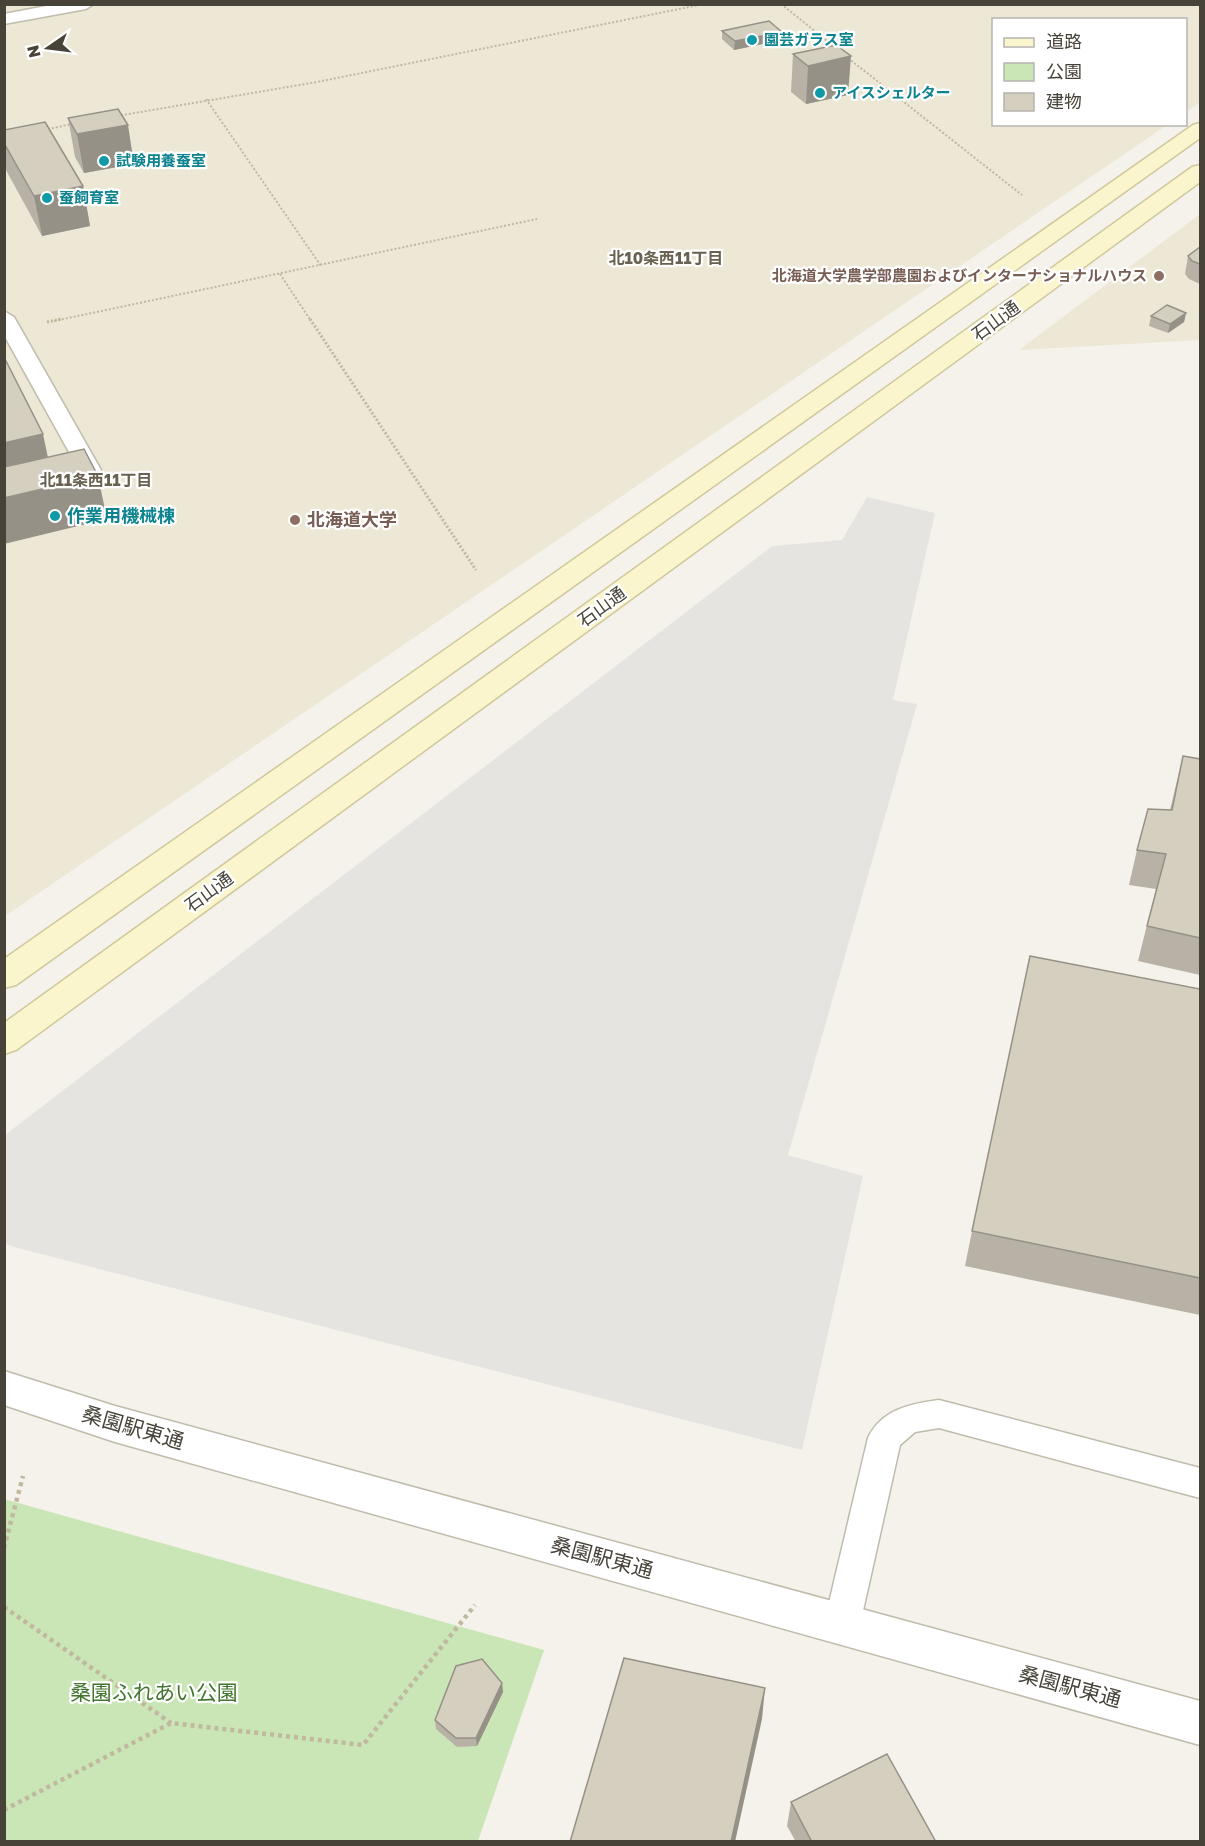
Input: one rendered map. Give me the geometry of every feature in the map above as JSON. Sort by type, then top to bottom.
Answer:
[{"type":"main road","points":[[4,976],[1200,129]]},
{"type":"main road","name":"石山通","points":[[4,1041],[1200,172]]},
{"type":"street","name":"桑園駅東通","points":[[4,1388],[115,1424],[1200,1723]]},
{"type":"lane","points":[[4,19],[86,4]]},
{"type":"lane","points":[[8,323],[90,470]]},
{"type":"lane","points":[[842,1624],[885,1438],[907,1419],[939,1414],[1200,1483]]},
{"type":"path","points":[[117,116],[206,99],[317,82],[704,4]]},
{"type":"path","points":[[781,4],[837,48]]},
{"type":"path","points":[[846,56],[1022,195]]},
{"type":"path","points":[[206,99],[321,266]]},
{"type":"path","points":[[39,131],[72,124]]},
{"type":"path","points":[[8,323],[321,266],[537,219]]},
{"type":"path","points":[[280,274],[476,570]]},
{"type":"path","points":[[4,1548],[22,1476]]},
{"type":"path","points":[[4,1607],[171,1724],[363,1745],[475,1605]]},
{"type":"path","points":[[4,1810],[171,1724]]},
{"type":"shaded area","name":"北海道大学","points":[[5,5],[1200,5],[1200,102],[1187,111],[1187,18],[992,18],[992,126],[1166,126],[5,916]]},
{"type":"shaded area","name":"北海道大学農学部農園およびインターナショナルハウス","points":[[1200,214],[1200,340],[1019,350]]},
{"type":"shaded area","points":[[867,497],[935,513],[893,700],[917,704],[788,1155],[863,1176],[802,1450],[10,1246],[5,1242],[5,1135],[772,546],[842,540]]},
{"type":"green space","name":"桑園ふれあい公園","points":[[4,1499],[544,1650],[478,1841],[5,1841]]},
{"type":"building","points":[[769,21],[782,32],[735,41],[722,31]]},
{"type":"building","points":[[836,45],[851,56],[808,66],[793,54]]},
{"type":"building","points":[[118,109],[128,125],[77,134],[68,118]]},
{"type":"building","points":[[45,122],[83,186],[34,196],[4,143],[4,130]]},
{"type":"building","points":[[1200,247],[1200,264],[1192,261],[1188,256]]},
{"type":"building","points":[[1167,305],[1186,313],[1170,324],[1151,316]]},
{"type":"building","points":[[4,357],[43,434],[4,443]]},
{"type":"building","points":[[84,449],[98,476],[4,498],[4,467]]},
{"type":"building","points":[[1183,756],[1200,759],[1200,938],[1147,926],[1166,854],[1137,850],[1148,809],[1172,810]]},
{"type":"building","points":[[1030,956],[1200,989],[1200,1278],[972,1231]]},
{"type":"building","points":[[624,1658],[765,1688],[731,1842],[570,1842]]},
{"type":"building","points":[[482,1659],[502,1683],[476,1738],[456,1738],[435,1720],[456,1666]]},
{"type":"building","points":[[887,1754],[936,1842],[812,1842],[791,1802]]},
{"type":"place","name":"園芸ガラス室","points":[[752,40]]},
{"type":"place","name":"アイスシェルター","points":[[820,93]]},
{"type":"place","name":"試験用養蚕室","points":[[104,161]]},
{"type":"place","name":"蚕飼育室","points":[[47,198]]},
{"type":"place","name":"北海道大学農学部農園およびインターナショナルハウス","points":[[1159,276]]},
{"type":"place","name":"作業用機械棟","points":[[55,516]]},
{"type":"place","name":"北海道大学","points":[[295,520]]},
{"type":"district","name":"北10条西11丁目","points":[[666,258]]},
{"type":"district","name":"北11条西11丁目","points":[[96,480]]}]
